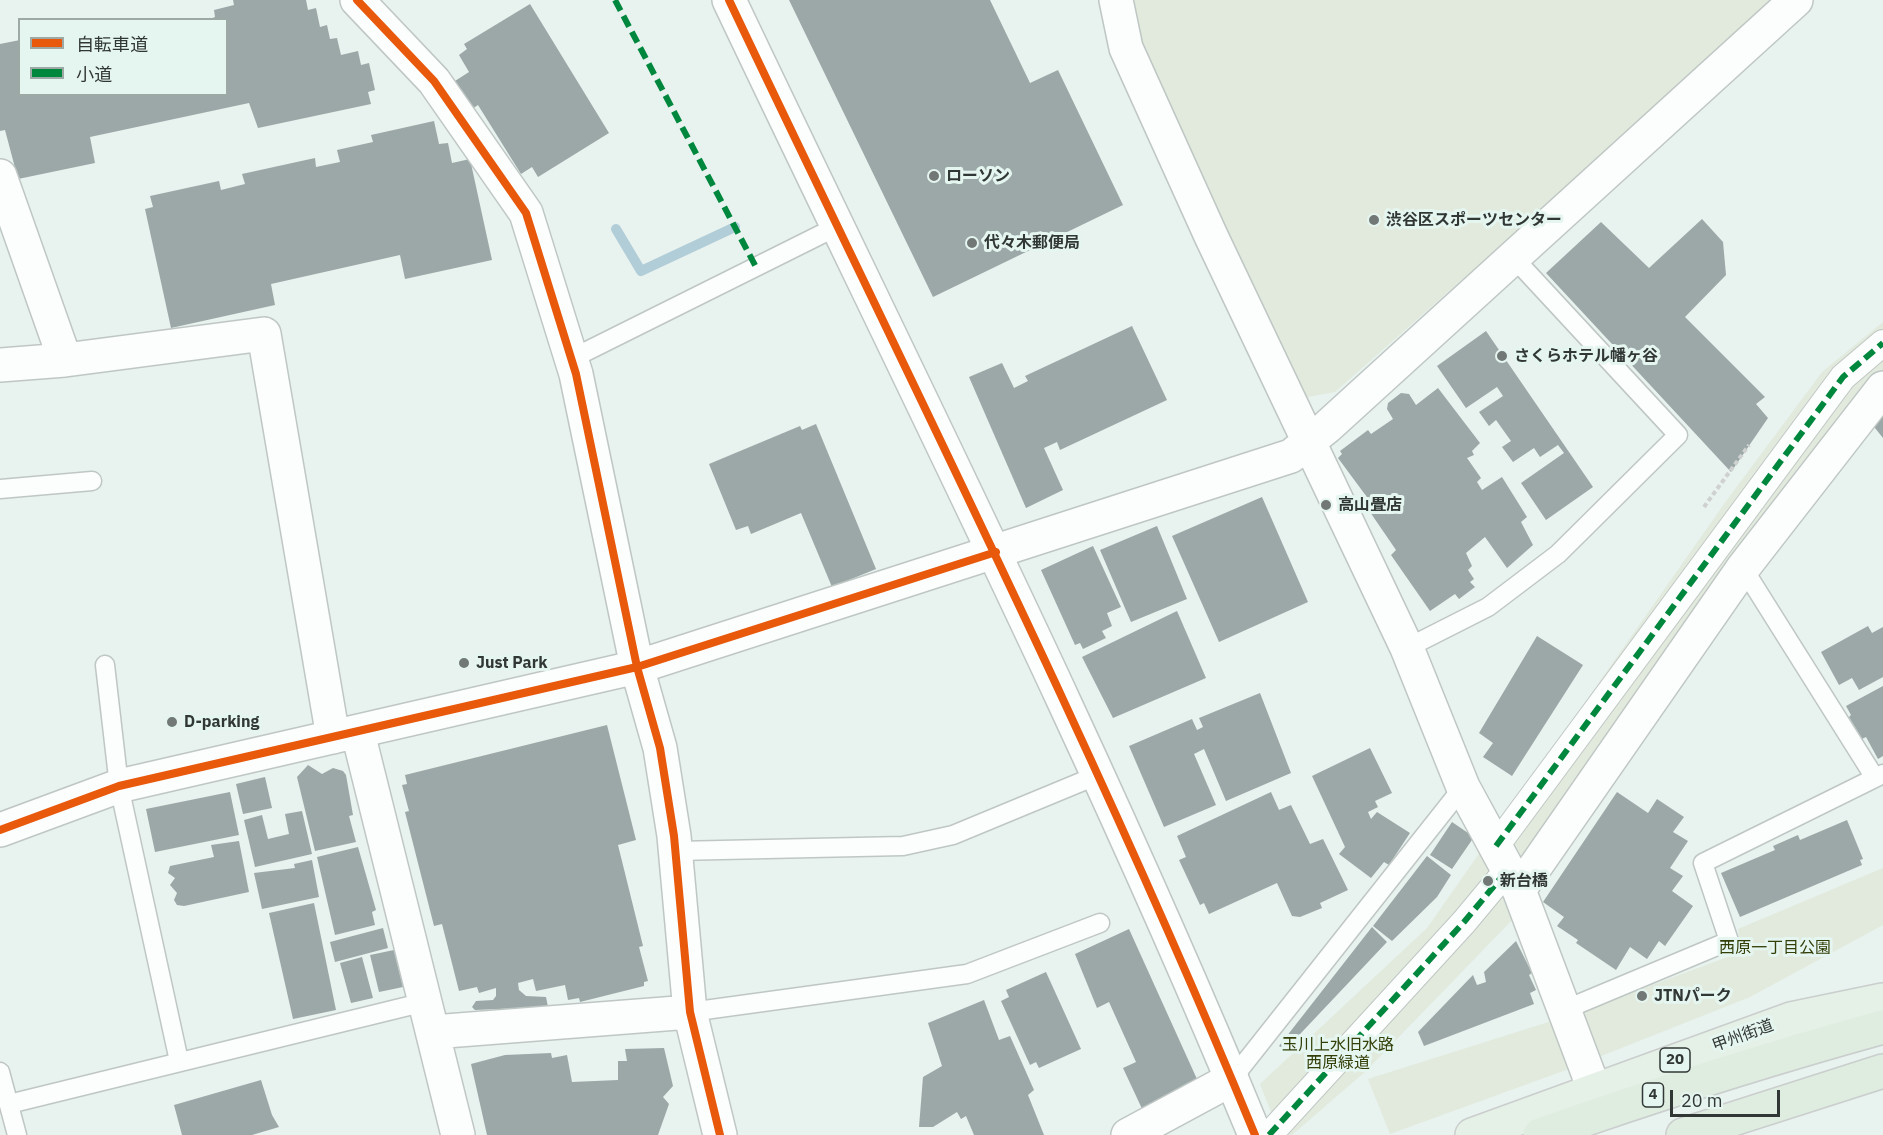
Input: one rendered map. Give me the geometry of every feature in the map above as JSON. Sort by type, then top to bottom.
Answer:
[{"type":"highway","name":"甲州街道","points":[[1472,1135],[1791,1019],[1883,1000]]},
{"type":"highway","name":"4","points":[[1540,1135],[1661,1092],[1768,1058],[1883,1027]]},
{"type":"highway","points":[[1683,1135],[1883,1071]]},
{"type":"street","points":[[357,0],[434,81],[526,213],[571,359],[637,667],[660,748],[676,851],[690,1012],[720,1135]]},
{"type":"street","points":[[729,0],[996,552],[1098,775],[1255,1135]]},
{"type":"street","points":[[1116,0],[1126,48],[1211,236],[1311,441],[1407,648],[1463,787],[1508,868],[1594,1089]]},
{"type":"street","points":[[0,830],[119,786],[637,667],[1291,456],[1311,441],[1796,0]]},
{"type":"street","points":[[0,176],[65,360]]},
{"type":"street","points":[[0,365],[65,360],[264,334],[346,735],[429,1017],[458,1135]]},
{"type":"street","points":[[1508,868],[1843,377],[1883,343]]},
{"type":"street","points":[[1269,1135],[1464,922],[1883,388]]},
{"type":"street","points":[[429,1017],[690,1012]]},
{"type":"street","points":[[1128,1135],[1232,1079]]},
{"type":"lane","points":[[571,359],[838,226]]},
{"type":"lane","points":[[1407,648],[1488,607],[1558,554],[1678,435],[1513,257]]},
{"type":"lane","points":[[0,489],[92,481]]},
{"type":"lane","points":[[1564,1010],[1729,941],[1703,863],[1879,776],[1743,568]]},
{"type":"lane","points":[[105,665],[119,786],[179,1061]]},
{"type":"lane","points":[[676,851],[903,846],[953,835],[1098,775]]},
{"type":"lane","points":[[1232,1079],[1463,787]]},
{"type":"lane","points":[[690,1012],[967,974],[1100,923]]},
{"type":"lane","points":[[9,1104],[179,1061],[429,1017]]},
{"type":"lane","points":[[0,1072],[17,1135]]},
{"type":"green space","name":"渋谷区スポーツセンター","points":[[1127,0],[1778,0],[1335,392],[1302,398],[1136,48]]},
{"type":"green space","name":"玉川上水旧水路 西原緑道","points":[[1883,322],[1883,379],[1517,915],[1366,1071],[1292,1135],[1280,1135],[1260,1084],[1427,928],[1724,504],[1822,372]]},
{"type":"green space","name":"西原一丁目公園","points":[[1883,868],[1883,925],[1750,997],[1566,1070],[1390,1134],[1368,1079],[1577,1013],[1741,952],[1738,929]]},
{"type":"building","points":[[233,0],[306,0],[308,10],[316,8],[320,27],[327,25],[330,39],[337,38],[341,55],[358,51],[361,65],[369,63],[375,90],[368,92],[371,104],[258,128],[249,103],[90,137],[95,163],[18,179],[5,130],[0,131],[0,44],[18,40],[18,96],[228,96],[228,18],[212,18],[215,17],[214,10],[234,5]]},
{"type":"building","points":[[789,0],[990,0],[1030,83],[1058,70],[1123,205],[933,297]]},
{"type":"building","points":[[530,4],[609,133],[538,177],[532,167],[521,174],[478,105],[472,109],[455,81],[469,72],[459,55],[467,49],[464,44]]},
{"type":"building","points":[[434,121],[439,144],[448,143],[452,163],[470,159],[492,260],[405,279],[400,255],[271,284],[275,305],[171,328],[145,209],[153,207],[150,196],[219,181],[221,190],[245,184],[242,174],[315,158],[316,167],[340,162],[337,150],[373,142],[371,135]]},
{"type":"building","points":[[1702,219],[1723,242],[1726,275],[1685,317],[1765,397],[1756,404],[1768,418],[1731,472],[1546,273],[1601,222],[1649,268]]},
{"type":"building","points":[[1132,326],[1167,400],[1060,450],[1057,442],[1044,448],[1063,490],[1026,508],[969,377],[1002,363],[1014,388],[1028,381],[1025,376]]},
{"type":"building","points":[[1486,331],[1593,487],[1546,520],[1521,483],[1564,453],[1558,445],[1540,457],[1534,448],[1513,462],[1502,447],[1511,441],[1496,420],[1489,426],[1479,412],[1503,396],[1497,387],[1466,408],[1437,366]]},
{"type":"building","points":[[1438,388],[1480,443],[1472,451],[1474,455],[1467,458],[1481,478],[1477,482],[1482,490],[1502,477],[1527,517],[1521,522],[1533,545],[1507,568],[1485,537],[1466,553],[1472,566],[1468,570],[1474,579],[1470,582],[1475,587],[1459,599],[1455,594],[1430,611],[1391,555],[1396,550],[1370,512],[1375,508],[1338,458],[1342,454],[1340,451],[1368,430],[1371,434],[1393,419],[1387,409],[1388,403],[1401,393],[1409,394],[1416,405]]},
{"type":"building","points":[[1883,414],[1883,438],[1871,423]]},
{"type":"building","points":[[816,424],[876,569],[832,587],[801,513],[751,534],[748,526],[736,530],[709,464],[800,426],[802,430]]},
{"type":"building","points":[[1262,497],[1308,602],[1219,642],[1172,536]]},
{"type":"building","points":[[1157,526],[1187,599],[1131,622],[1100,550]]},
{"type":"building","points":[[1093,546],[1121,607],[1107,613],[1112,626],[1102,631],[1106,638],[1083,649],[1080,643],[1075,645],[1041,570]]},
{"type":"building","points":[[1177,611],[1206,678],[1113,718],[1082,657]]},
{"type":"building","points":[[1868,626],[1872,633],[1883,627],[1883,677],[1859,690],[1852,678],[1839,685],[1821,652]]},
{"type":"building","points":[[1537,636],[1583,665],[1512,776],[1483,757],[1493,743],[1479,733]]},
{"type":"building","points":[[1883,686],[1883,756],[1878,759],[1866,737],[1862,739],[1849,717],[1851,715],[1846,706]]},
{"type":"building","points":[[1260,693],[1291,773],[1226,801],[1204,749],[1194,754],[1216,805],[1164,827],[1129,746],[1192,719],[1197,730],[1203,727],[1199,718]]},
{"type":"building","points":[[607,725],[636,840],[618,845],[643,946],[639,947],[648,981],[644,982],[644,986],[580,1002],[579,998],[568,1000],[565,985],[536,991],[533,979],[518,983],[519,990],[526,996],[546,997],[548,1007],[475,1010],[472,1007],[476,1001],[493,1000],[496,996],[496,988],[479,993],[477,987],[459,991],[442,924],[434,926],[405,812],[409,811],[402,785],[407,784],[405,775]]},
{"type":"building","points":[[1370,748],[1392,793],[1375,801],[1378,807],[1368,812],[1371,819],[1377,812],[1410,833],[1389,865],[1384,862],[1371,878],[1339,854],[1345,847],[1312,776]]},
{"type":"building","points":[[308,765],[322,774],[333,768],[343,771],[346,775],[353,815],[349,816],[356,842],[315,851],[297,777]]},
{"type":"building","points":[[265,777],[272,808],[243,814],[236,784]]},
{"type":"building","points":[[230,792],[239,835],[155,852],[146,809]]},
{"type":"building","points":[[1271,792],[1279,810],[1291,805],[1310,844],[1323,839],[1348,890],[1320,903],[1322,908],[1300,917],[1292,916],[1277,883],[1209,914],[1204,903],[1200,905],[1179,860],[1186,857],[1177,836]]},
{"type":"building","points":[[1617,792],[1648,813],[1657,799],[1684,817],[1673,832],[1688,841],[1670,868],[1683,876],[1672,891],[1693,906],[1665,946],[1659,941],[1647,959],[1630,947],[1616,970],[1576,943],[1578,940],[1557,926],[1564,917],[1543,902]]},
{"type":"building","points":[[302,811],[312,854],[255,867],[244,820],[262,815],[268,839],[289,834],[285,814]]},
{"type":"building","points":[[1847,820],[1863,859],[1860,860],[1862,865],[1740,917],[1721,873],[1775,850],[1773,846],[1798,835],[1800,840]]},
{"type":"building","points":[[1452,822],[1474,837],[1452,869],[1430,855]]},
{"type":"building","points":[[239,841],[249,892],[184,906],[177,905],[174,900],[177,893],[170,885],[175,878],[168,873],[170,866],[214,857],[211,845]]},
{"type":"building","points":[[358,847],[376,910],[372,912],[375,925],[335,935],[317,857]]},
{"type":"building","points":[[1427,856],[1451,875],[1437,897],[1392,941],[1373,926]]},
{"type":"building","points":[[312,860],[319,897],[262,909],[254,873],[295,868],[294,864]]},
{"type":"building","points":[[314,903],[336,1010],[293,1019],[269,913]]},
{"type":"building","points":[[1372,927],[1387,942],[1285,1050],[1279,1046]]},
{"type":"building","points":[[383,928],[388,948],[335,962],[330,942]]},
{"type":"building","points":[[1129,929],[1201,1088],[1144,1113],[1123,1068],[1136,1062],[1109,1002],[1097,1008],[1075,954]]},
{"type":"building","points":[[1516,941],[1532,973],[1529,975],[1536,990],[1530,993],[1534,1004],[1424,1046],[1418,1032],[1473,975],[1477,985],[1486,982],[1484,972]]},
{"type":"building","points":[[394,950],[403,987],[379,992],[370,955]]},
{"type":"building","points":[[362,957],[373,998],[351,1003],[340,963]]},
{"type":"building","points":[[1046,972],[1081,1049],[1039,1068],[1036,1062],[1030,1065],[1001,1001],[1009,997],[1006,990]]},
{"type":"building","points":[[984,1000],[999,1040],[1010,1036],[1034,1090],[1028,1095],[1044,1135],[974,1135],[966,1116],[961,1119],[957,1112],[933,1127],[919,1127],[923,1077],[942,1066],[928,1023]]},
{"type":"building","points":[[664,1048],[673,1086],[663,1097],[669,1104],[658,1135],[487,1135],[471,1064],[505,1055],[551,1053],[552,1058],[567,1055],[572,1082],[618,1080],[618,1061],[627,1061],[625,1049]]},
{"type":"building","points":[[261,1080],[272,1115],[279,1127],[252,1135],[182,1135],[174,1105]]},
{"type":"waterway","points":[[616,229],[641,271],[735,227]]},
{"type":"marked path","points":[[615,0],[756,267]]},
{"type":"marked path","points":[[1496,846],[1843,377],[1883,343]]},
{"type":"marked path","points":[[1269,1135],[1464,922],[1509,868]]},
{"type":"cycle path","points":[[357,0],[434,81],[526,213],[576,374],[637,667],[660,748],[674,836],[690,1012],[720,1135]]},
{"type":"cycle path","points":[[729,0],[1066,706],[1131,848],[1255,1135]]},
{"type":"cycle path","points":[[0,830],[119,786],[637,667],[996,552]]},
{"type":"place","name":"ローソン","points":[[934,176]]},
{"type":"place","name":"渋谷区スポーツセンター","points":[[1374,220]]},
{"type":"place","name":"代々木郵便局","points":[[972,243]]},
{"type":"place","name":"さくらホテル幡ヶ谷","points":[[1502,356]]},
{"type":"place","name":"高山畳店","points":[[1326,505]]},
{"type":"place","name":"Just Park","points":[[464,663]]},
{"type":"place","name":"D-parking","points":[[172,722]]},
{"type":"place","name":"新台橋","points":[[1488,881]]},
{"type":"place","name":"JTNパーク","points":[[1642,996]]}]
